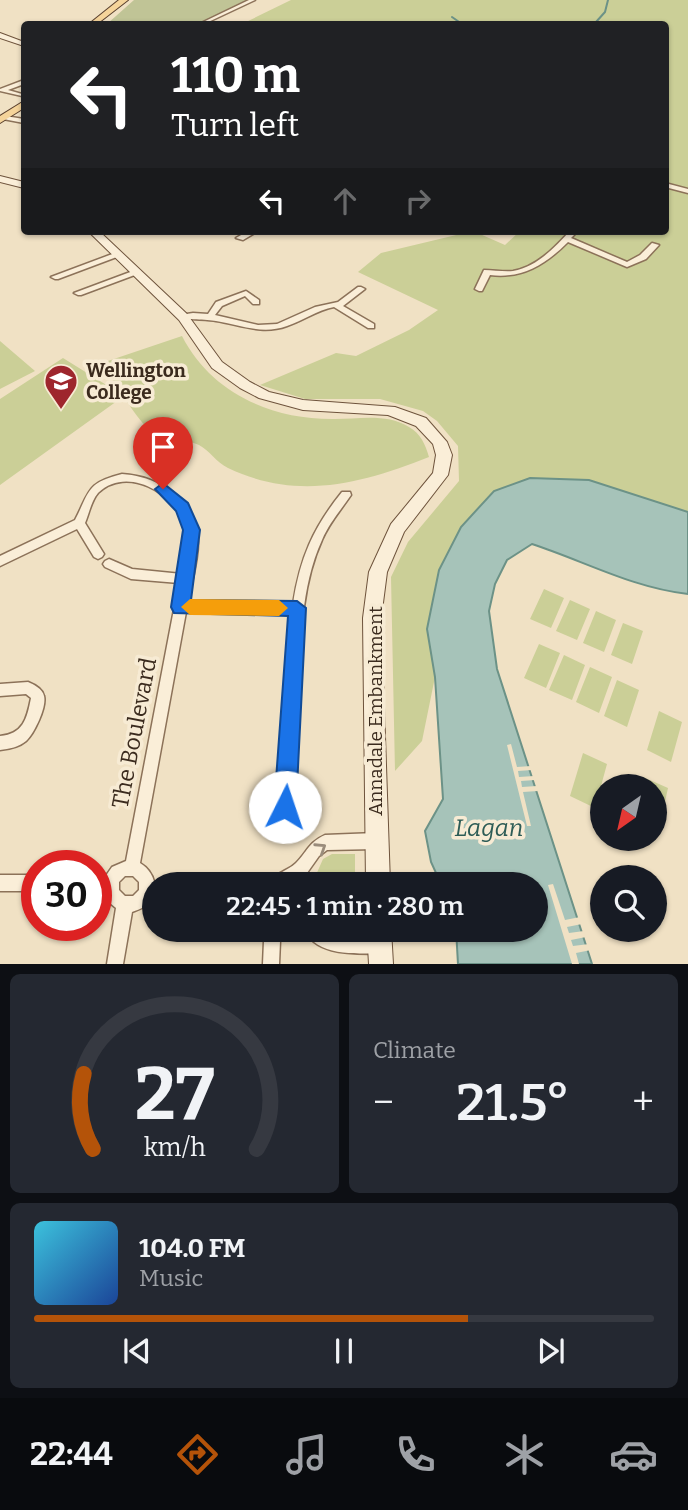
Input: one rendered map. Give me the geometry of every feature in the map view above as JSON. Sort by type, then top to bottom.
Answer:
[{"type":"main road","points":[[96,21],[121,0]]},
{"type":"main road","points":[[3,119],[21,103]]},
{"type":"street","points":[[208,21],[253,0]]},
{"type":"street","points":[[0,35],[21,43]]},
{"type":"street","points":[[21,83],[2,90],[21,101]]},
{"type":"street","points":[[3,119],[21,121]]},
{"type":"street","points":[[0,179],[21,184]]},
{"type":"street","points":[[669,186],[688,191]]},
{"type":"street","name":"Annadale Embankment","points":[[97,235],[183,317],[217,365],[254,390],[303,405],[370,408],[409,416],[432,432],[443,452],[440,475],[397,529],[378,572],[372,618],[377,872]]},
{"type":"street","points":[[479,289],[487,272],[508,276],[519,274],[540,263],[570,235]]},
{"type":"street","points":[[567,239],[627,265],[643,257],[654,245]]},
{"type":"street","points":[[55,278],[118,256]]},
{"type":"street","points":[[78,293],[136,273]]},
{"type":"street","points":[[339,305],[347,296],[360,289]]},
{"type":"street","points":[[209,318],[219,304],[246,293],[256,302]]},
{"type":"street","points":[[183,317],[195,315],[246,327],[274,328],[325,306],[339,305],[371,326]]},
{"type":"street","name":"The Boulevard","points":[[79,523],[91,495],[107,482],[131,477],[163,489],[183,508],[192,530],[181,607],[132,867]]},
{"type":"street","points":[[283,834],[297,608],[313,547],[328,514],[346,495]]},
{"type":"street","points":[[0,561],[79,523],[97,554]]},
{"type":"street","points":[[109,564],[131,574],[185,579]]},
{"type":"street","points":[[181,607],[297,608]]},
{"type":"street","points":[[0,690],[28,688],[38,696],[25,735],[15,741],[0,743]]},
{"type":"street","points":[[296,872],[325,843],[376,841]]},
{"type":"street","points":[[112,878],[121,870],[132,867],[142,872]]},
{"type":"street","points":[[0,883],[21,883]]},
{"type":"street","points":[[112,896],[116,901],[125,904],[142,896]]},
{"type":"street","points":[[115,964],[125,904]]},
{"type":"street","points":[[271,964],[272,942]]},
{"type":"street","points":[[329,942],[380,947]]},
{"type":"green space","points":[[134,0],[249,0],[204,21],[110,21]]},
{"type":"green space","points":[[291,0],[688,0],[688,512],[589,480],[427,629],[435,677],[422,741],[395,771],[391,577],[408,542],[459,481],[458,446],[437,421],[423,411],[380,399],[305,399],[260,385],[336,353],[356,356],[409,330],[438,310],[358,272],[381,253],[456,235],[482,235],[505,245],[516,235],[669,235],[669,21],[248,21]]},
{"type":"green space","points":[[182,336],[209,373],[246,399],[267,408],[312,418],[392,420],[420,436],[429,457],[379,475],[329,485],[279,484],[228,468],[199,445],[148,428],[102,363]]},
{"type":"green space","points":[[0,341],[35,371],[0,389]]},
{"type":"green space","name":"Wellington College","points":[[63,358],[124,396],[0,485],[0,399]]},
{"type":"green space","points":[[544,589],[564,598],[551,628],[530,619]]},
{"type":"green space","points":[[570,600],[590,609],[577,640],[556,631]]},
{"type":"green space","points":[[596,611],[616,620],[604,652],[583,643]]},
{"type":"green space","points":[[623,623],[643,631],[632,664],[611,655]]},
{"type":"green space","points":[[539,644],[560,653],[546,688],[524,678]]},
{"type":"green space","points":[[564,655],[585,665],[572,700],[549,690]]},
{"type":"green space","points":[[590,667],[612,677],[599,713],[576,702]]},
{"type":"green space","points":[[617,680],[639,690],[627,727],[604,716]]},
{"type":"green space","points":[[659,711],[682,722],[671,762],[647,750]]},
{"type":"green space","points":[[583,753],[607,764],[604,774],[590,774],[590,806],[570,796]]},
{"type":"green space","points":[[332,854],[355,854],[355,872],[317,872],[323,859]]},
{"type":"water","name":"Lagan","points":[[530,478],[589,480],[688,512],[688,594],[628,580],[532,544],[507,560],[495,584],[489,611],[497,669],[592,964],[458,964],[457,942],[548,942],[548,872],[436,872],[431,862],[425,831],[443,799],[435,677],[427,629],[439,570],[461,527],[494,491]]},
{"type":"pier","points":[[511,744],[517,767],[531,766],[532,770],[518,771],[519,777],[534,776],[535,780],[521,781],[522,787],[537,786],[538,791],[523,792],[531,826],[527,826],[507,745]]},
{"type":"pier","points":[[553,884],[565,920],[580,917],[582,924],[567,927],[569,933],[584,931],[586,937],[571,940],[573,946],[589,944],[591,950],[576,953],[579,964],[572,964],[548,885]]},
{"type":"waterway","points":[[597,21],[605,12],[608,0]]},
{"type":"waterway","points":[[452,17],[458,21]]},
{"type":"slow traffic","points":[[190,607],[279,608]]},
{"type":"place","name":"Wellington College","points":[[61,411]]},
{"type":"route","points":[[163,489],[183,508],[192,530],[181,607],[297,608],[285,807]]}]
